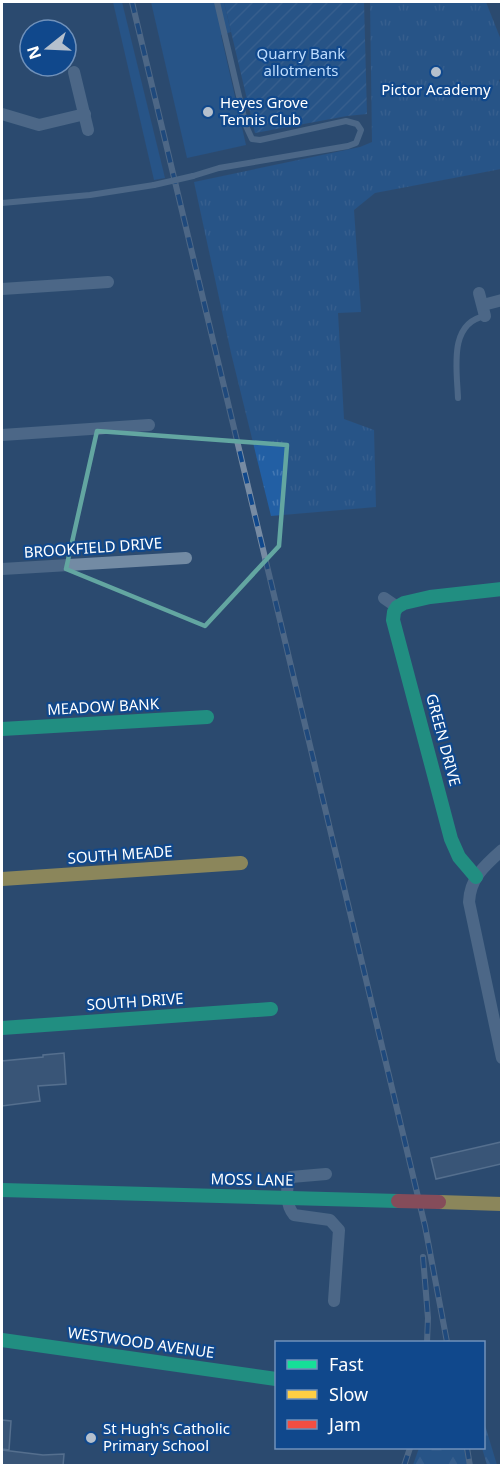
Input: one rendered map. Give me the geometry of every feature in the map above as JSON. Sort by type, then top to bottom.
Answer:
[{"type":"street","points":[[75,78],[88,130]]},
{"type":"street","points":[[2,114],[39,125],[84,114]]},
{"type":"street","points":[[2,289],[108,282]]},
{"type":"street","points":[[482,305],[501,300]]},
{"type":"street","points":[[2,435],[149,425]]},
{"type":"street","name":"BROOKFIELD DRIVE","points":[[2,569],[186,558]]},
{"type":"street","points":[[384,598],[397,607],[412,600],[501,589]]},
{"type":"street","name":"GREEN DRIVE","points":[[397,607],[394,610],[393,620],[452,839],[459,857],[476,877]]},
{"type":"street","name":"MEADOW BANK","points":[[2,729],[207,717]]},
{"type":"street","points":[[501,850],[476,877],[469,902],[501,1058]]},
{"type":"street","name":"SOUTH MEADE","points":[[2,879],[241,863]]},
{"type":"street","name":"SOUTH DRIVE","points":[[2,1028],[271,1009]]},
{"type":"street","points":[[326,1174],[291,1177],[288,1183],[288,1197],[289,1208],[294,1215],[330,1220],[339,1230],[334,1301]]},
{"type":"street","name":"MOSS LANE","points":[[2,1190],[501,1204]]},
{"type":"street","name":"WESTWOOD AVENUE","points":[[2,1340],[275,1379]]},
{"type":"lane","points":[[2,203],[90,195],[154,185],[230,166],[348,146],[356,142],[360,134],[360,127],[345,121],[260,140],[252,139],[246,126],[217,2]]},
{"type":"lane","points":[[458,398],[457,343],[468,323],[477,318],[482,305]]},
{"type":"highlighted area","points":[[97,431],[287,445],[279,546],[205,626],[66,569]]},
{"type":"green space","points":[[113,2],[122,2],[165,178],[154,180]]},
{"type":"green space","name":"Heyes Grove Tennis Club","points":[[151,2],[224,2],[231,32],[221,35],[246,145],[187,158]]},
{"type":"green space","name":"Quarry Bank allotments","points":[[224,2],[364,2],[367,114],[255,133]]},
{"type":"green space","points":[[370,2],[486,2],[501,40],[501,79],[499,80],[502,89],[501,169],[375,193],[354,210],[361,312],[338,313],[344,419],[374,430],[376,507],[271,516],[231,353],[194,182],[360,147],[372,142]]},
{"type":"green space","points":[[485,1425],[497,1465],[487,1465],[482,1449],[485,1449]]},
{"type":"green space","points":[[419,1449],[465,1449],[468,1465],[413,1465]]},
{"type":"building","points":[[64,1053],[66,1084],[38,1086],[40,1101],[2,1106],[2,1061]]},
{"type":"building","points":[[501,1142],[501,1164],[436,1179],[431,1158]]},
{"type":"building","points":[[2,1420],[11,1421],[9,1450],[2,1449]]},
{"type":"building","points":[[2,1450],[43,1455],[64,1454],[63,1466],[2,1466]]},
{"type":"railway","points":[[132,2],[425,1226],[447,1341]]},
{"type":"railway","points":[[423,1257],[428,1318],[427,1341]]},
{"type":"railway","points":[[404,1466],[410,1449]]},
{"type":"railway","points":[[467,1449],[470,1466]]},
{"type":"traffic: fast","points":[[476,877],[459,857],[451,839],[393,620],[397,607],[404,603],[430,597],[502,589]]},
{"type":"traffic: fast","points":[[2,729],[207,717]]},
{"type":"traffic: fast","points":[[2,1028],[271,1009]]},
{"type":"traffic: fast","points":[[2,1190],[398,1201]]},
{"type":"traffic: fast","points":[[2,1340],[275,1379]]},
{"type":"traffic: slow","points":[[2,879],[241,863]]},
{"type":"traffic: slow","points":[[439,1202],[502,1204]]},
{"type":"traffic: jam","points":[[398,1201],[439,1202]]},
{"type":"place","name":"Pictor Academy","points":[[436,72]]},
{"type":"place","name":"Heyes Grove Tennis Club","points":[[208,112]]},
{"type":"place","name":"St Hugh's Catholic Primary School","points":[[91,1438]]}]
